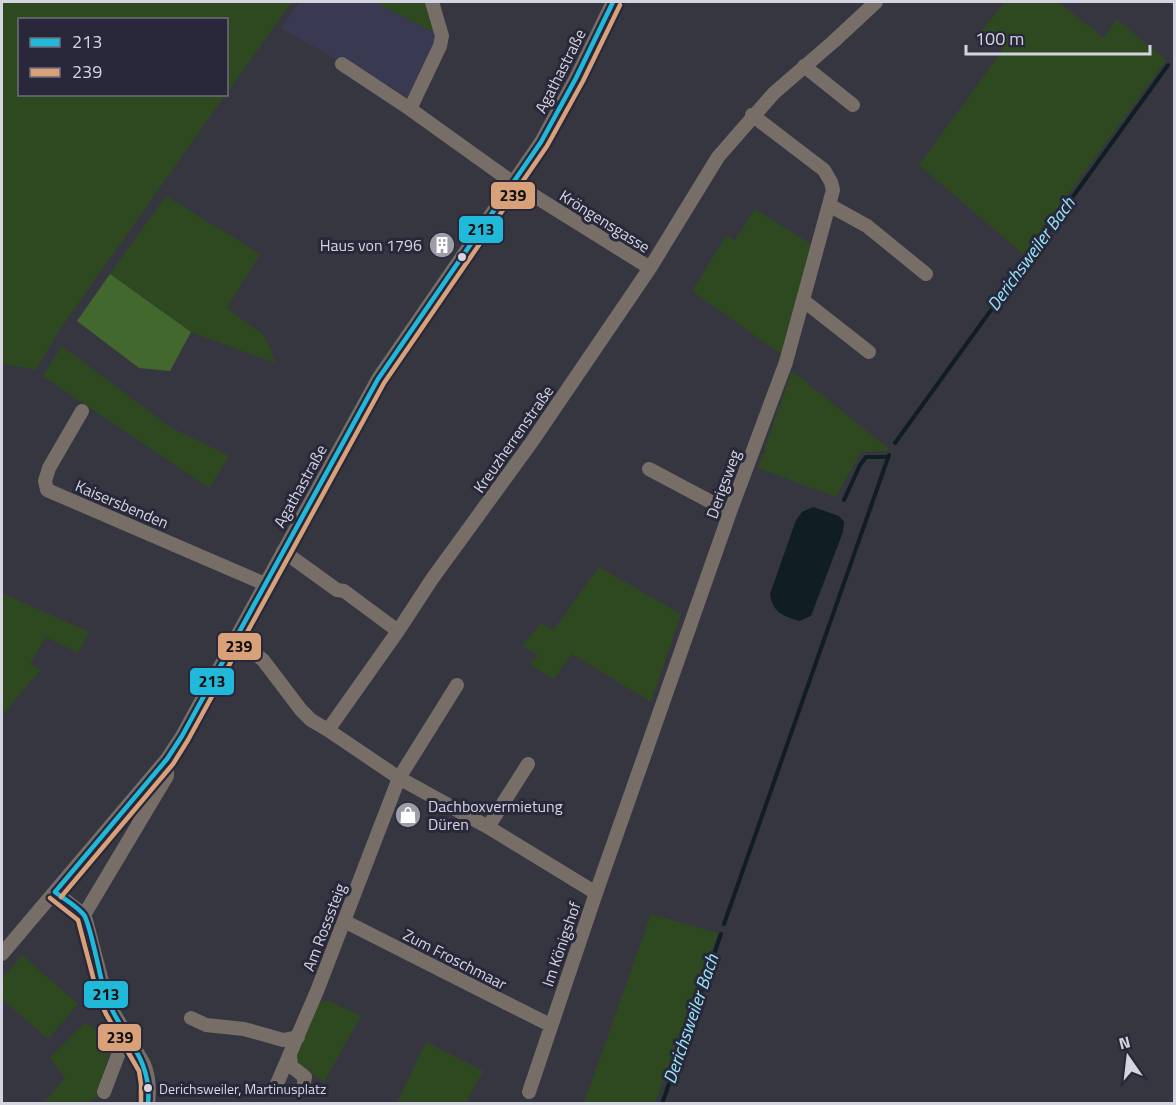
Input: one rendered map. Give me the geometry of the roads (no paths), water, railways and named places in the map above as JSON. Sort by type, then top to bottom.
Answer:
[{"type":"street","points":[[410,109],[440,46],[442,36],[432,2]]},
{"type":"street","name":"Agathastraße","points":[[2,954],[167,759],[182,736],[378,378],[552,125],[613,2]]},
{"type":"street","name":"Kreuzherrenstraße","points":[[328,730],[432,579],[531,443],[650,268],[718,157],[774,93],[876,2]]},
{"type":"street","points":[[342,64],[410,109],[513,183]]},
{"type":"street","points":[[804,66],[853,105]]},
{"type":"street","name":"Derigsweg","points":[[596,893],[730,512],[786,362],[833,190],[824,170],[752,116]]},
{"type":"street","name":"Kröngensgasse","points":[[513,183],[650,268]]},
{"type":"street","points":[[829,205],[867,226],[926,274]]},
{"type":"street","points":[[804,301],[869,352]]},
{"type":"street","name":"Kaisersbenden","points":[[82,411],[49,468],[45,481],[47,490],[265,584]]},
{"type":"street","points":[[649,469],[730,512]]},
{"type":"street","points":[[283,551],[336,590],[344,591],[398,631]]},
{"type":"street","points":[[236,639],[263,660],[311,720],[328,730]]},
{"type":"street","points":[[399,778],[457,685]]},
{"type":"street","name":"Im Königshof","points":[[328,730],[399,778],[488,827],[596,893],[529,1092]]},
{"type":"street","points":[[84,915],[167,776],[167,759]]},
{"type":"street","points":[[488,827],[528,764]]},
{"type":"street","name":"Am Rosssteig","points":[[276,1086],[344,921],[399,778]]},
{"type":"street","points":[[55,892],[84,915],[105,993],[147,1073],[150,1091],[148,1104]]},
{"type":"street","name":"Zum Froschmaar","points":[[344,921],[550,1025]]},
{"type":"street","points":[[191,1018],[206,1025],[244,1029],[283,1040],[297,1037]]},
{"type":"street","points":[[104,1092],[126,1034]]},
{"type":"street","points":[[290,1055],[291,1066],[305,1077],[304,1082]]},
{"type":"waterway","name":"Derichsweiler Bach","points":[[895,443],[1168,65]]},
{"type":"waterway","points":[[724,924],[889,455]]},
{"type":"waterway","points":[[844,500],[866,457],[888,457]]},
{"type":"waterway","name":"Derichsweiler Bach","points":[[662,1104],[721,934]]},
{"type":"place","name":"Haus von 1796","points":[[442,245]]},
{"type":"place","name":"Dachboxvermietung Düren","points":[[408,815]]},
{"type":"place","name":"Derichsweiler, Martinusplatz","points":[[148,1088]]}]
